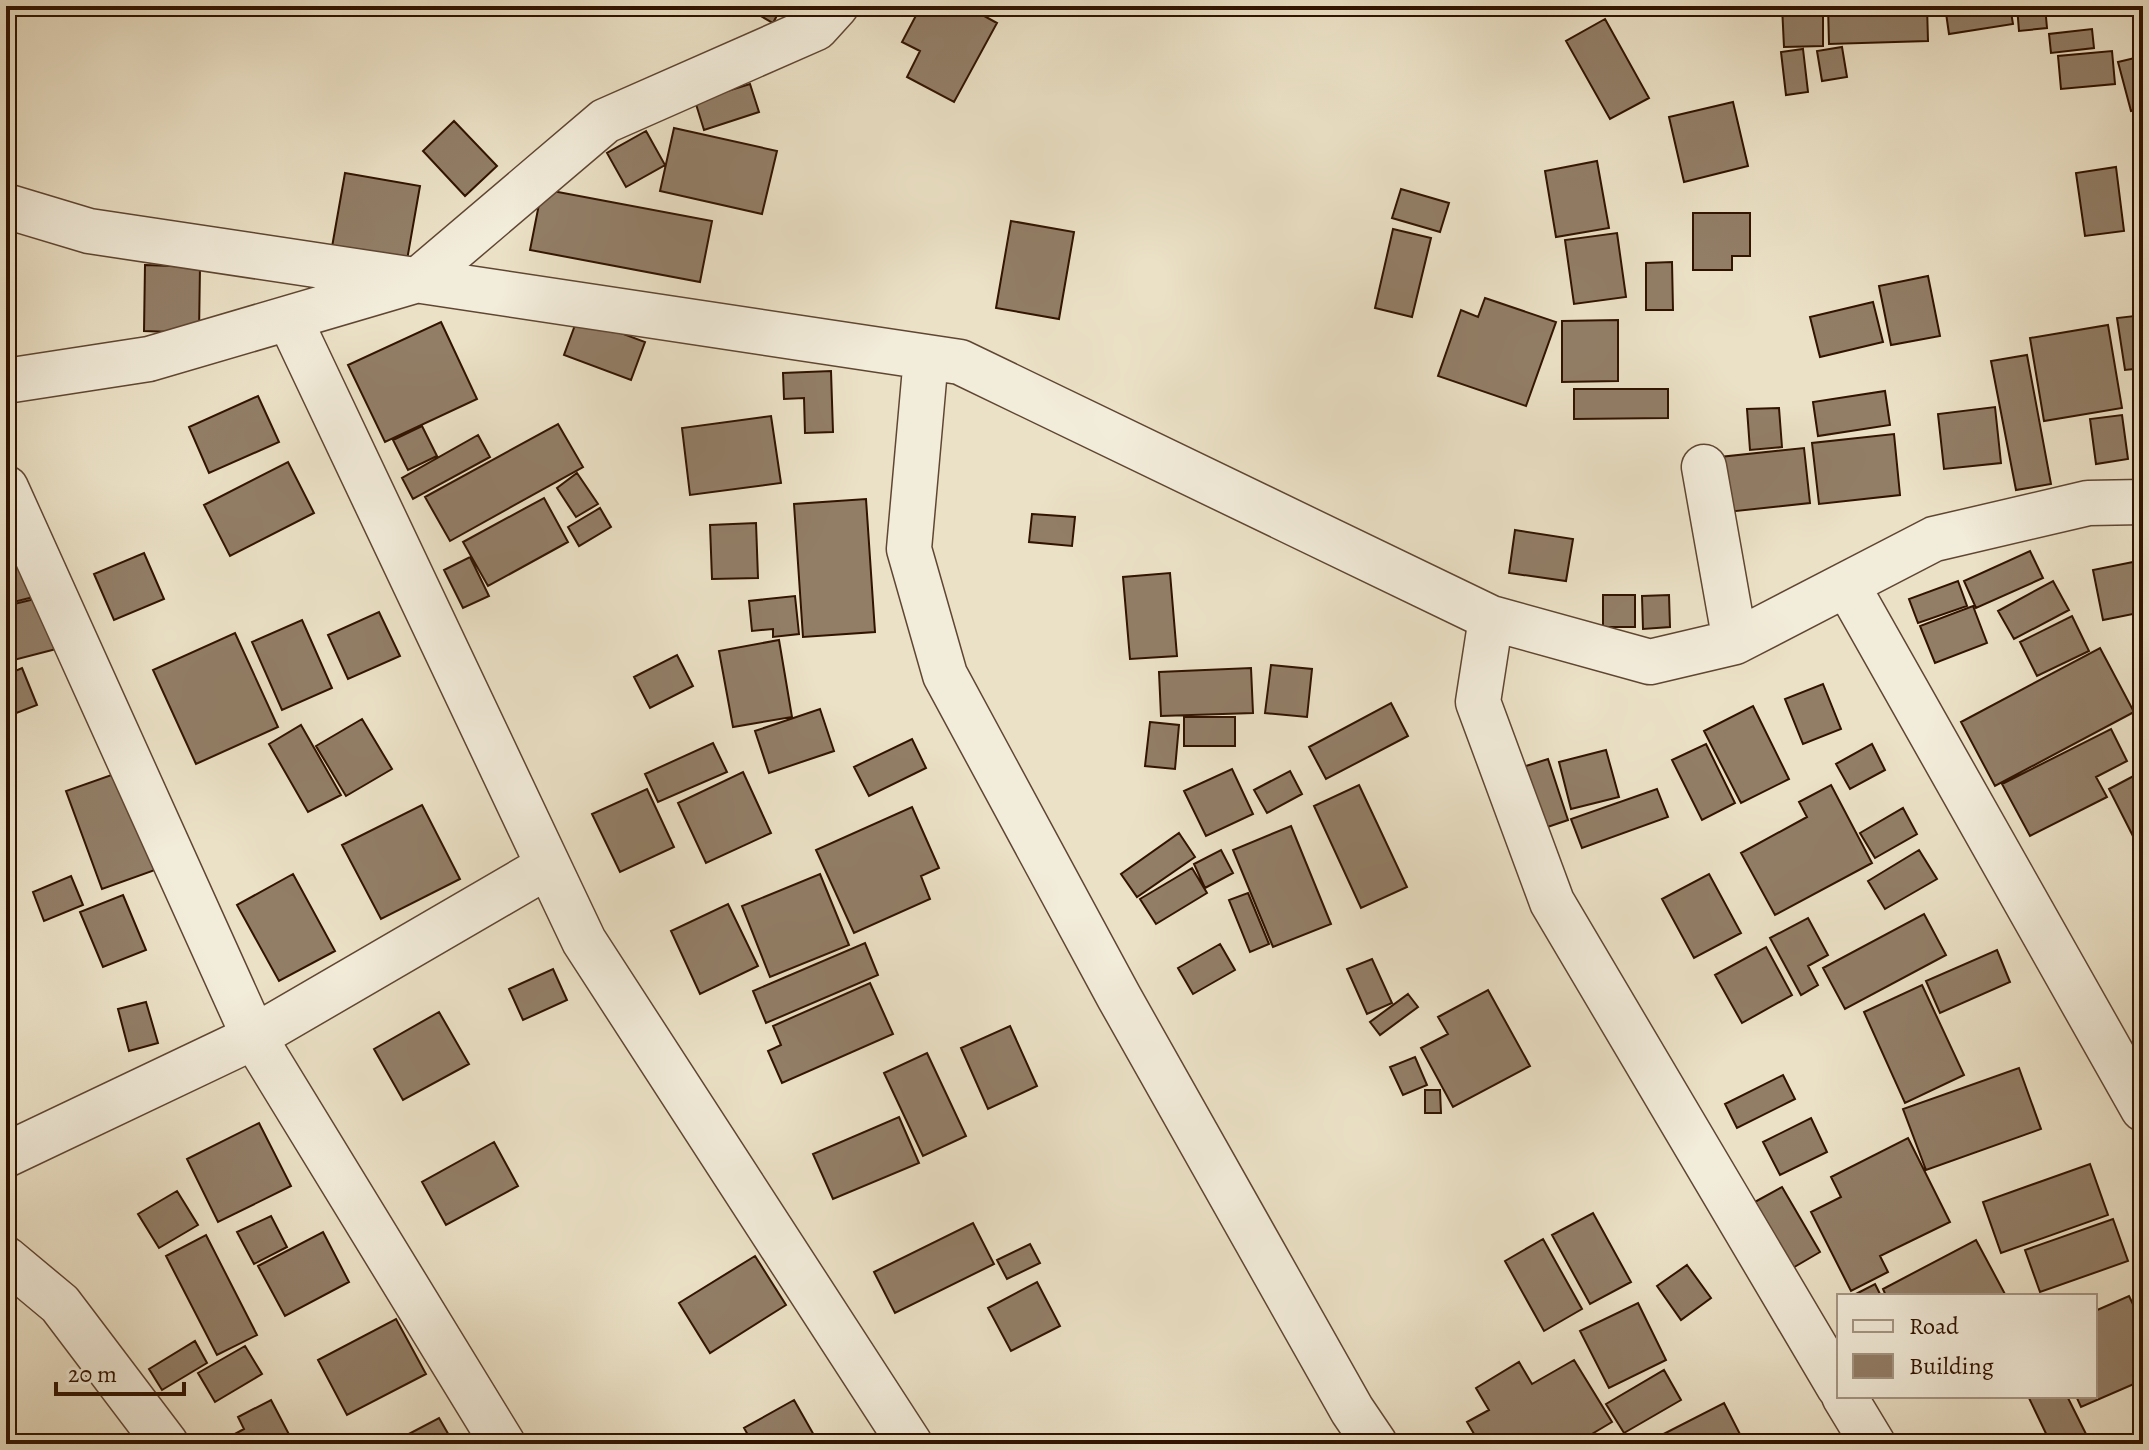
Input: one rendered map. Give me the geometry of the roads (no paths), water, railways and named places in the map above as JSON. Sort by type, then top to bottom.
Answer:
[{"type":"street","points":[[6,381],[149,359],[418,280],[605,121],[816,28],[836,6]]},
{"type":"street","points":[[6,206],[89,231],[960,362],[1491,618],[1650,662],[1735,642],[1934,539],[2088,503],[2143,502]]},
{"type":"street","points":[[289,318],[584,941],[910,1444]]},
{"type":"street","points":[[926,357],[909,549],[945,675],[1119,997],[1352,1410],[1375,1444]]},
{"type":"street","points":[[1704,467],[1735,642]]},
{"type":"street","points":[[6,488],[254,1037],[503,1444]]},
{"type":"street","points":[[1847,585],[2143,1109]]},
{"type":"street","points":[[1491,618],[1478,702],[1552,902],[1837,1384]]},
{"type":"street","points":[[6,1155],[254,1037],[548,866]]},
{"type":"street","points":[[6,1259],[60,1304],[166,1444]]},
{"type":"street","points":[[1845,1398],[1873,1444]]}]
